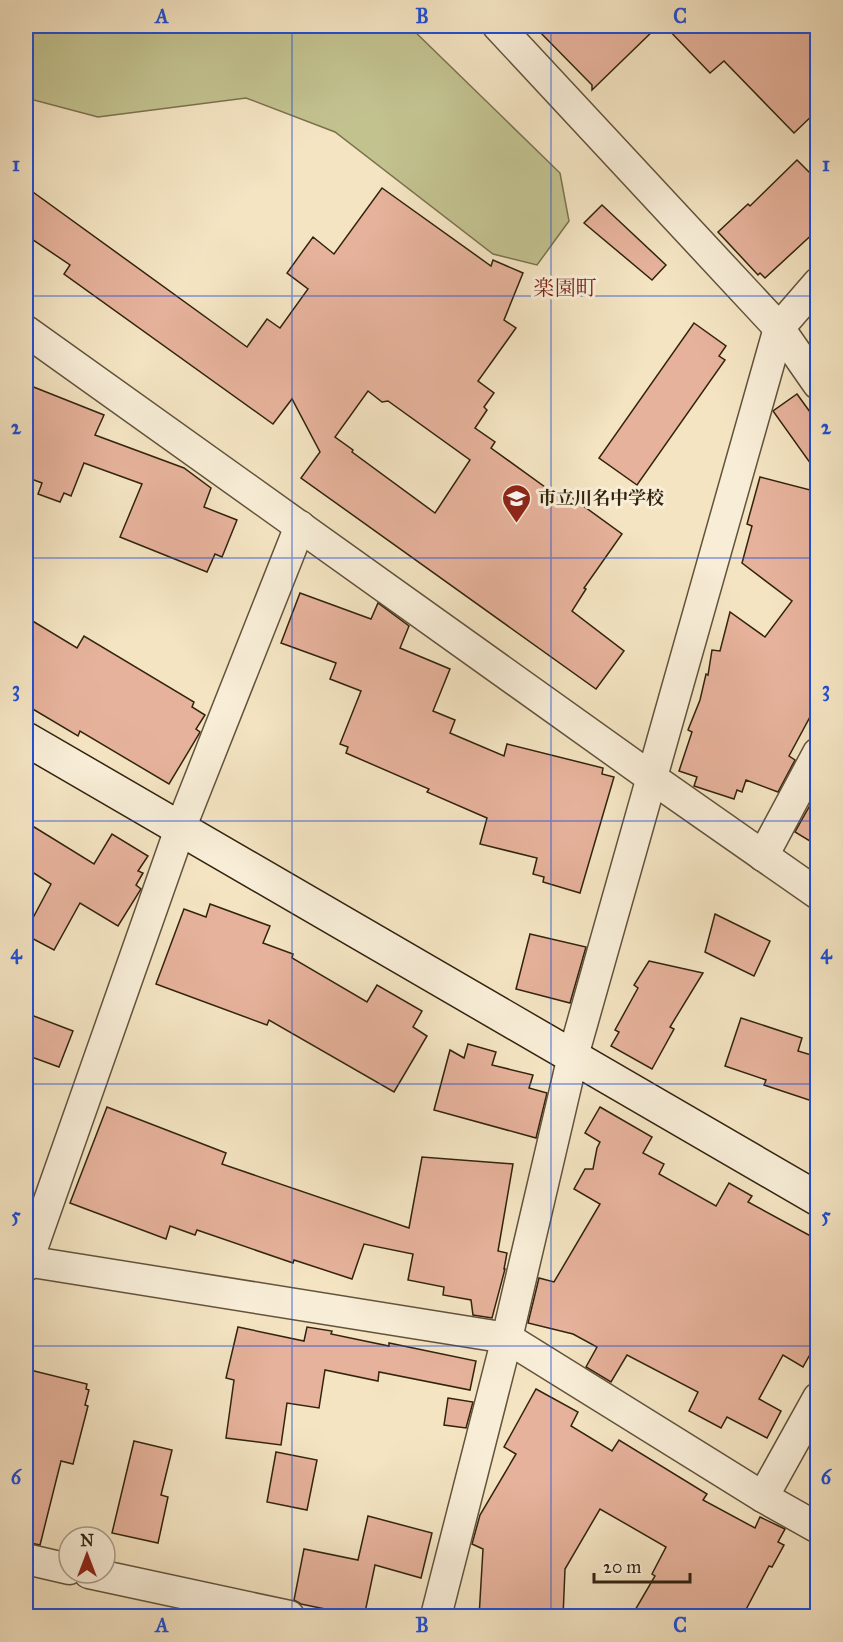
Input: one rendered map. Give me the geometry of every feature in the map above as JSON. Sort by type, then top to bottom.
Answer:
[{"type":"street","points":[[498,26],[779,328],[818,384]]},
{"type":"street","points":[[436,1617],[507,1338],[573,1056],[779,328],[818,283]]},
{"type":"street","points":[[26,331],[651,778],[818,894]]},
{"type":"street","points":[[300,526],[180,829],[26,1263],[507,1338],[763,1497],[818,1528]]},
{"type":"street","points":[[26,739],[818,1199]]},
{"type":"street","points":[[763,856],[818,753]]},
{"type":"street","points":[[763,1497],[818,1398]]},
{"type":"street","points":[[26,1559],[57,1566]]},
{"type":"street","points":[[117,1579],[289,1617]]},
{"type":"green space","points":[[26,26],[409,26],[560,173],[569,221],[537,265],[493,254],[335,132],[246,98],[98,117],[26,98]]},
{"type":"building","points":[[534,26],[658,26],[592,90],[592,85]]},
{"type":"building","points":[[665,26],[818,26],[818,110],[794,133],[724,61],[710,73]]},
{"type":"building","points":[[797,160],[818,181],[818,229],[765,278],[760,273],[758,275],[718,232],[748,204],[750,206]]},
{"type":"building","points":[[26,187],[247,347],[267,319],[280,328],[308,289],[287,273],[313,237],[334,254],[382,188],[491,266],[493,260],[523,273],[504,320],[516,328],[478,381],[494,393],[484,407],[487,410],[475,428],[495,442],[491,448],[563,500],[567,494],[622,534],[584,588],[586,589],[572,611],[624,651],[596,689],[301,478],[320,452],[292,399],[273,424],[64,274],[70,265],[26,235]],"holes":[[[368,391],[382,402],[388,401],[470,460],[435,513],[335,437]]]},
{"type":"building","points":[[602,205],[666,265],[652,280],[584,223]]},
{"type":"building","points":[[694,323],[726,346],[719,356],[725,360],[637,485],[599,458]]},
{"type":"building","points":[[26,384],[104,415],[95,435],[184,468],[211,488],[204,507],[237,520],[222,557],[215,554],[207,572],[120,537],[142,484],[84,463],[71,496],[64,493],[60,502],[38,494],[42,483],[26,477]]},
{"type":"building","points":[[797,394],[818,423],[818,474],[773,411]]},
{"type":"building","points":[[760,477],[818,492],[818,702],[789,756],[795,760],[778,792],[746,780],[742,792],[737,790],[734,799],[694,786],[697,777],[679,771],[692,732],[688,730],[700,700],[706,674],[708,675],[712,650],[720,651],[730,612],[765,637],[792,601],[742,563],[752,526],[747,524]]},
{"type":"building","points":[[300,593],[371,619],[378,603],[409,626],[400,648],[450,669],[433,711],[455,720],[450,733],[504,756],[507,744],[603,768],[602,774],[614,777],[580,893],[543,882],[544,877],[533,874],[537,858],[480,844],[487,818],[427,792],[429,789],[346,753],[348,747],[340,744],[361,691],[330,679],[336,663],[281,643]]},
{"type":"building","points":[[26,617],[77,648],[84,636],[194,702],[192,707],[205,715],[196,729],[200,732],[169,784],[80,731],[78,736],[26,705]]},
{"type":"building","points":[[818,791],[818,846],[795,832]]},
{"type":"building","points":[[26,822],[94,864],[112,834],[148,856],[138,871],[143,873],[136,885],[141,889],[118,926],[80,903],[54,950],[26,935],[51,884],[26,868]]},
{"type":"building","points":[[210,904],[270,926],[263,943],[293,954],[292,958],[367,1002],[377,985],[422,1011],[413,1027],[427,1036],[394,1092],[269,1020],[267,1025],[156,984],[184,909],[206,917]]},
{"type":"building","points":[[715,914],[770,941],[754,976],[705,952]]},
{"type":"building","points":[[530,934],[586,947],[570,1003],[516,989]]},
{"type":"building","points":[[649,961],[703,973],[670,1027],[674,1029],[652,1069],[611,1046],[619,1032],[615,1030],[638,988],[634,985]]},
{"type":"building","points":[[26,1013],[73,1031],[59,1067],[26,1055]]},
{"type":"building","points":[[741,1018],[802,1038],[798,1051],[818,1057],[818,1103],[764,1085],[766,1080],[725,1066]]},
{"type":"building","points":[[468,1044],[496,1052],[492,1065],[533,1075],[529,1088],[547,1093],[536,1138],[434,1110],[450,1050],[464,1058]]},
{"type":"building","points":[[107,1107],[226,1153],[222,1164],[409,1228],[422,1157],[513,1164],[498,1251],[507,1253],[505,1269],[492,1318],[473,1315],[471,1300],[443,1295],[444,1287],[408,1280],[413,1254],[364,1244],[352,1279],[294,1260],[293,1263],[197,1230],[195,1235],[170,1226],[166,1239],[70,1203]]},
{"type":"building","points":[[600,1107],[652,1137],[643,1153],[664,1164],[659,1174],[716,1206],[729,1183],[752,1196],[748,1202],[818,1240],[818,1340],[803,1367],[783,1355],[759,1399],[781,1411],[767,1438],[727,1417],[721,1428],[689,1411],[698,1392],[627,1355],[611,1382],[586,1367],[597,1347],[573,1334],[528,1323],[539,1278],[554,1282],[600,1204],[574,1189],[585,1169],[593,1169],[600,1142],[585,1133]]},
{"type":"building","points":[[238,1327],[304,1341],[307,1327],[389,1346],[389,1343],[476,1361],[470,1390],[379,1372],[378,1381],[325,1370],[319,1408],[287,1403],[281,1445],[226,1438],[234,1380],[226,1378]]},
{"type":"building","points":[[26,1369],[87,1384],[86,1389],[89,1390],[85,1405],[88,1406],[73,1464],[61,1461],[40,1545],[26,1542]]},
{"type":"building","points":[[536,1389],[578,1412],[571,1426],[612,1451],[619,1440],[707,1494],[703,1500],[755,1528],[760,1517],[785,1529],[778,1542],[784,1545],[772,1567],[769,1566],[742,1617],[631,1617],[655,1576],[652,1574],[666,1547],[600,1509],[565,1569],[563,1617],[479,1617],[483,1549],[472,1544],[480,1515],[516,1454],[504,1447]]},
{"type":"building","points":[[448,1398],[473,1402],[466,1428],[444,1425]]},
{"type":"building","points":[[134,1441],[172,1450],[161,1495],[168,1497],[158,1543],[117,1534],[117,1525],[114,1525]]},
{"type":"building","points":[[276,1452],[317,1460],[307,1510],[267,1502]]},
{"type":"building","points":[[368,1516],[432,1533],[421,1578],[375,1565],[364,1617],[301,1604],[294,1600],[304,1549],[358,1560]]},
{"type":"place","name":"市立川名中学校","points":[[517,524]]},
{"type":"district","name":"楽園町","points":[[565,288]]}]
